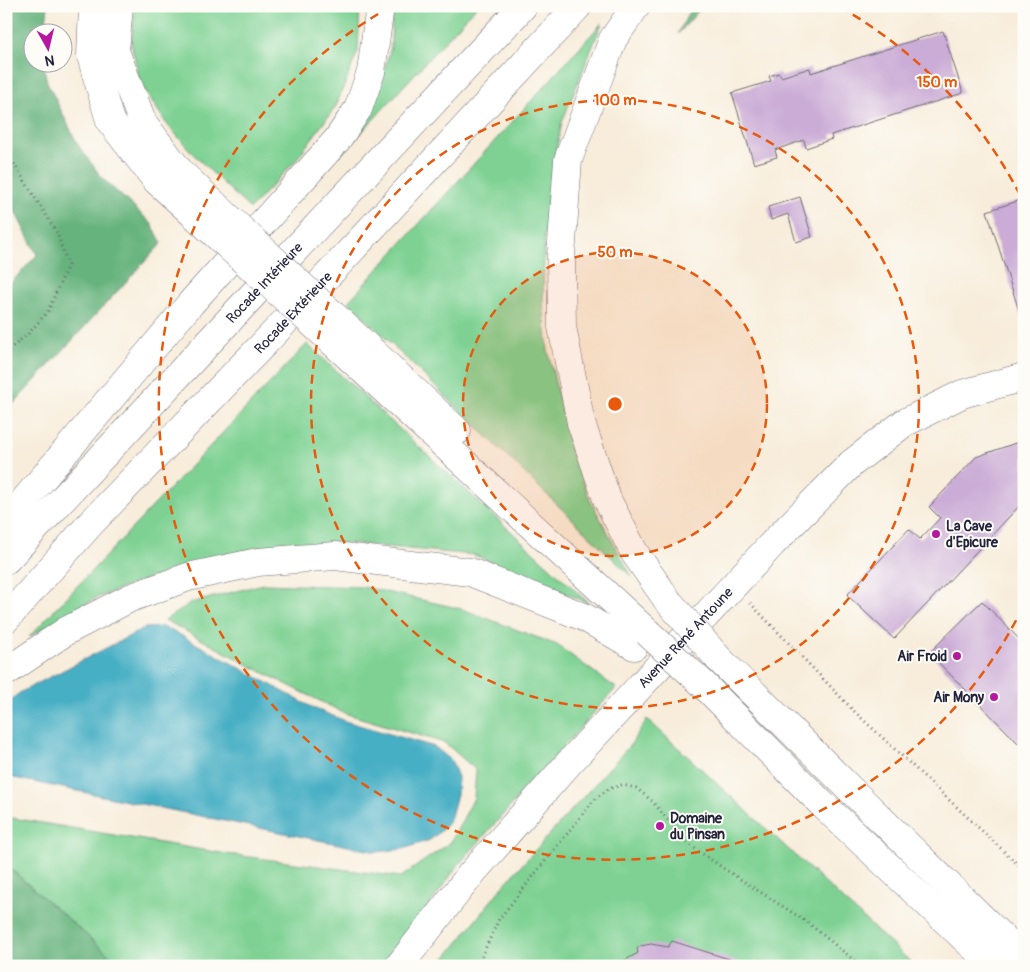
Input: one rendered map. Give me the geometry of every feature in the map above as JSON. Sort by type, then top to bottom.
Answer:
[{"type":"main road","points":[[93,6],[91,56],[110,121],[157,181],[208,213],[652,624],[707,677],[821,803],[994,966]]},
{"type":"main road","points":[[119,6],[115,51],[143,123],[208,213]]},
{"type":"main road","points":[[6,522],[191,303],[336,140],[358,109],[371,72],[380,6]]},
{"type":"main road","name":"Rocade Intérieure","points":[[6,560],[523,6]]},
{"type":"main road","name":"Rocade Extérieure","points":[[6,619],[92,522],[278,329],[578,6]]},
{"type":"main road","points":[[636,6],[614,39],[568,160],[561,256],[562,326],[580,423],[607,499],[634,552],[652,624],[707,677],[846,785],[1024,959]]},
{"type":"main road","name":"Avenue René Antoune","points":[[399,966],[472,873],[568,764],[773,542],[852,462],[904,423],[962,394],[1024,377]]},
{"type":"main road","points":[[6,672],[66,631],[130,598],[188,577],[258,562],[335,556],[470,572],[584,617],[652,624]]},
{"type":"path","points":[[6,151],[57,233],[68,265],[48,311],[28,334],[6,352]]},
{"type":"path","points":[[750,603],[855,712],[1024,870]]},
{"type":"path","points":[[478,966],[499,919],[594,800],[608,789],[622,785],[636,788],[652,801],[687,844],[807,922],[861,966]]},
{"type":"green space","points":[[6,6],[48,6],[46,22],[22,22],[22,72],[45,72],[47,82],[78,145],[102,178],[151,223],[162,243],[6,412],[6,288],[37,255],[6,194]]},
{"type":"green space","points":[[135,6],[360,6],[358,51],[336,106],[296,160],[250,209],[195,156],[166,123],[140,82],[131,42]]},
{"type":"green space","points":[[392,6],[477,6],[339,157],[376,97],[391,47]]},
{"type":"green space","points":[[692,6],[703,6],[678,34]]},
{"type":"green space","points":[[602,23],[562,122],[546,209],[543,303],[548,351],[569,443],[589,498],[632,577],[348,302]]},
{"type":"green space","points":[[307,344],[590,604],[474,555],[345,543],[284,546],[216,557],[150,578],[96,598],[29,637]]},
{"type":"green space","points":[[263,584],[364,587],[462,609],[557,645],[616,688],[459,864],[385,966],[122,966],[6,865],[6,817],[227,854],[401,877],[451,842],[474,798],[476,770],[445,743],[344,713],[165,620],[191,603]]},
{"type":"green space","name":"Domaine du Pinsan","points":[[647,719],[915,966],[439,966],[503,886],[631,744]]},
{"type":"green space","points":[[6,865],[122,966],[6,966]]},
{"type":"water","points":[[162,627],[173,631],[313,708],[348,722],[435,747],[451,760],[458,777],[457,794],[450,820],[430,840],[403,849],[377,852],[6,775],[6,703],[21,692],[145,628]]},
{"type":"building","points":[[943,31],[963,93],[831,135],[832,139],[806,148],[804,140],[775,150],[777,157],[754,164],[732,93],[771,81],[769,76],[779,73],[781,77],[810,68],[811,73]]},
{"type":"building","points":[[800,197],[812,237],[796,242],[788,214],[771,220],[768,207]]},
{"type":"building","points":[[1024,199],[1024,319],[1022,320],[987,211]]},
{"type":"building","points":[[1024,440],[1024,501],[894,639],[847,595],[909,529],[920,539],[940,518],[929,507],[976,457]]},
{"type":"building","points":[[982,601],[1024,644],[1024,749],[929,653]]},
{"type":"building","points":[[672,941],[748,966],[622,966],[620,963],[638,953],[637,949],[640,946],[651,944],[668,947]]},
{"type":"place","name":"La Cave d'Epicure","points":[[936,534]]},
{"type":"place","name":"Air Froid","points":[[957,656]]},
{"type":"place","name":"Air Mony","points":[[994,697]]},
{"type":"place","name":"Domaine du Pinsan","points":[[660,826]]}]
